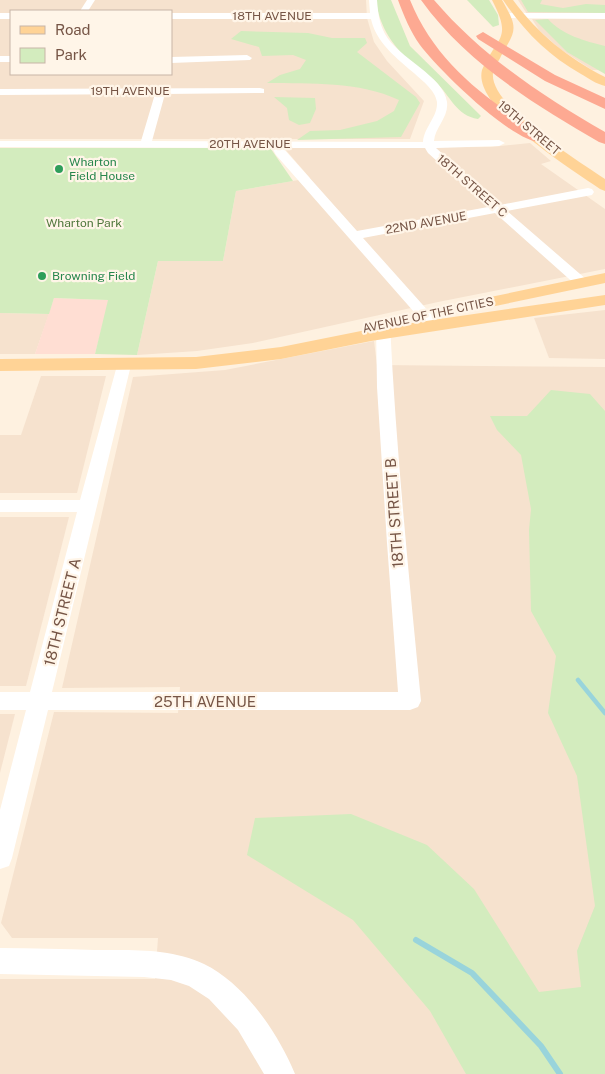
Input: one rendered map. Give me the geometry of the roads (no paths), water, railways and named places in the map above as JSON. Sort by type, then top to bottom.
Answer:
[{"type":"highway","points":[[404,0],[409,15],[419,33],[438,58],[489,105],[512,123],[539,139]]},
{"type":"highway","points":[[427,0],[437,13],[474,50],[516,68],[550,78],[605,104]]},
{"type":"highway","points":[[478,32],[516,68],[553,108],[605,139]]},
{"type":"highway","points":[[516,68],[605,123]]},
{"type":"main road","points":[[497,0],[512,16],[553,52],[605,82]]},
{"type":"main road","points":[[508,0],[512,16]]},
{"type":"main road","name":"19TH STREET","points":[[512,16],[509,23],[509,32],[488,71],[488,86],[502,108],[539,139],[605,186]]},
{"type":"main road","name":"AVENUE OF THE CITIES","points":[[430,321],[605,278]]},
{"type":"main road","name":"AVENUE OF THE CITIES","points":[[0,365],[196,363],[281,352],[383,329],[430,321],[604,301]]},
{"type":"street","name":"18TH STREET C","points":[[372,0],[372,16],[386,45],[428,80],[441,96],[441,112],[430,132],[428,144],[432,151],[582,283]]},
{"type":"street","points":[[270,16],[272,3]]},
{"type":"street","name":"18TH AVENUE","points":[[172,16],[191,13],[270,16],[372,16]]},
{"type":"street","points":[[512,16],[605,16]]},
{"type":"street","points":[[172,60],[247,58]]},
{"type":"street","points":[[146,144],[161,91]]},
{"type":"street","name":"19TH AVENUE","points":[[0,92],[260,91]]},
{"type":"street","name":"20TH AVENUE","points":[[0,144],[499,143]]},
{"type":"street","points":[[275,144],[280,153],[430,321]]},
{"type":"street","name":"22ND AVENUE","points":[[353,236],[588,192]]},
{"type":"street","name":"18TH STREET B","points":[[383,329],[385,387],[396,543],[410,701]]},
{"type":"street","name":"18TH STREET A","points":[[1,847],[40,701],[123,365]]},
{"type":"street","points":[[0,506],[87,506]]},
{"type":"street","name":"25TH AVENUE","points":[[0,701],[410,701]]},
{"type":"street","points":[[0,961],[144,964],[171,967],[195,974],[219,989],[248,1020],[280,1074]]},
{"type":"waterway","points":[[578,680],[605,713]]},
{"type":"waterway","points":[[416,940],[472,973],[541,1046],[560,1074]]},
{"type":"place","name":"Wharton Field House","points":[[59,169]]},
{"type":"place","name":"Browning Field","points":[[42,276]]},
{"type":"park label","name":"Wharton Park","points":[[84,223]]}]
